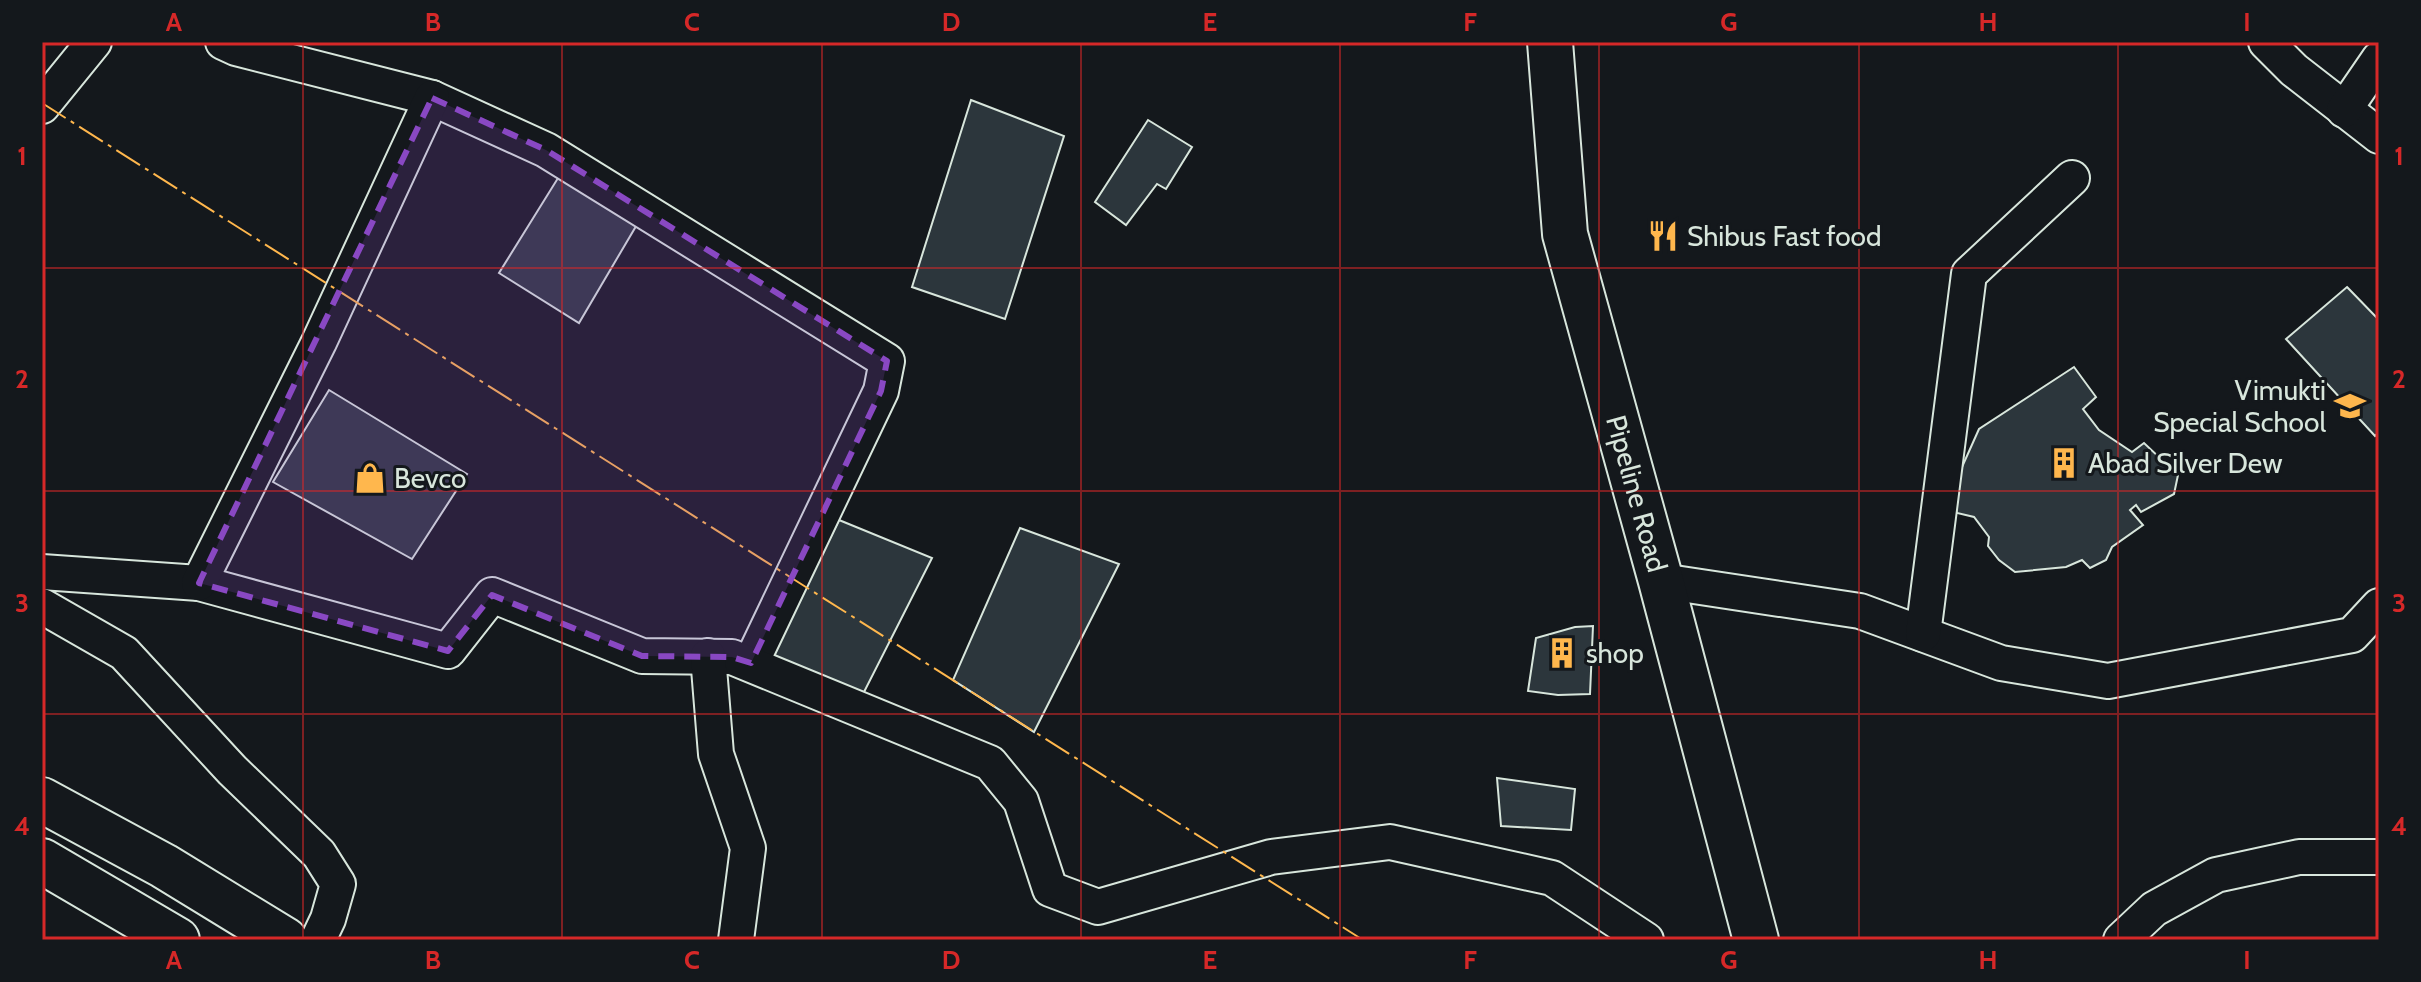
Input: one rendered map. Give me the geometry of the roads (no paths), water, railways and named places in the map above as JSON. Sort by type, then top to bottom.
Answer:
[{"type":"street","points":[[42,106],[94,42]]},
{"type":"street","points":[[223,42],[236,48],[432,98],[546,150],[887,361],[881,391],[751,663]]},
{"type":"street","name":"Pipeline Road","points":[[1550,42],[1565,234],[1756,940]]},
{"type":"street","points":[[2266,42],[2294,70],[2379,136]]},
{"type":"street","points":[[2344,110],[2379,59]]},
{"type":"street","points":[[199,583],[319,342],[432,98]]},
{"type":"street","points":[[1923,634],[1969,274],[2072,178]]},
{"type":"street","points":[[42,572],[199,583],[448,651],[492,595],[642,656],[732,657],[751,663],[990,763],[1021,801],[1050,889],[1098,907],[1271,857],[1390,842],[1552,878],[1646,940]]},
{"type":"street","points":[[1661,581],[1860,611],[2001,663],[2108,681],[2352,635],[2379,606]]},
{"type":"street","points":[[42,606],[124,653],[232,770],[319,854],[338,884],[318,940]]},
{"type":"street","points":[[708,656],[716,754],[748,848],[736,940]]},
{"type":"street","points":[[42,800],[164,866],[285,940]]},
{"type":"street","points":[[2121,940],[2154,909],[2216,875],[2299,857],[2379,857]]},
{"type":"street","points":[[42,861],[177,940]]},
{"type":"place","name":"Shibus Fast food","points":[[1663,236]]},
{"type":"place","name":"Vimukti Special School","points":[[2350,406]]},
{"type":"place","name":"Abad Silver Dew","points":[[2064,463]]},
{"type":"place","name":"Bevco","points":[[370,478]]},
{"type":"place","name":"shop","points":[[1562,653]]}]
